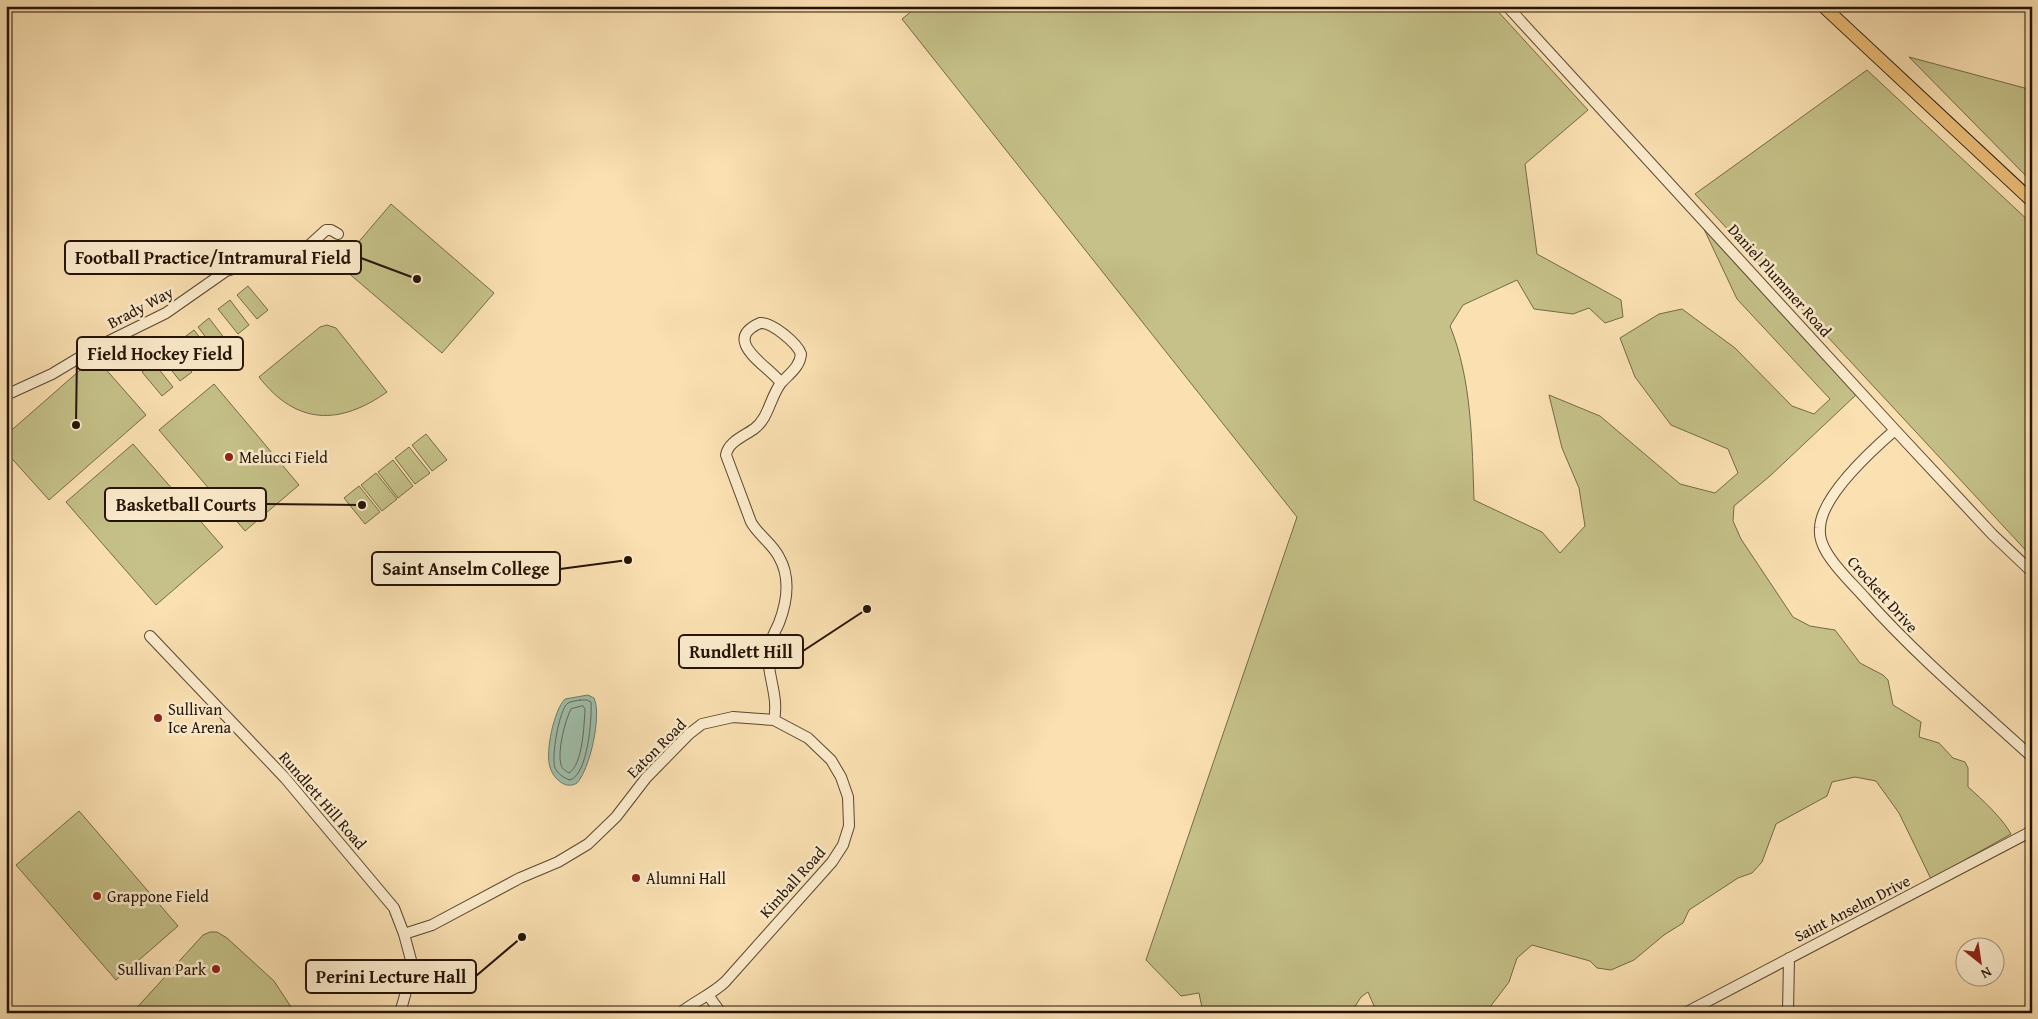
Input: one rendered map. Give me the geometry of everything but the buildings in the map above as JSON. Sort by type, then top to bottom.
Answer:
[{"type":"main road","points":[[1823,6],[2032,201]]},
{"type":"street","name":"Daniel Plummer Road","points":[[1507,6],[1895,430],[1992,534],[2032,572]]},
{"type":"street","name":"Brady Way","points":[[6,395],[52,374],[105,343],[166,313],[226,271],[240,267],[272,266],[296,256],[326,230],[331,230],[338,234]]},
{"type":"street","points":[[774,720],[776,702],[768,653],[784,605],[787,589],[786,573],[775,549],[750,522],[726,455],[730,446],[759,424],[781,383],[799,362],[800,351],[794,342],[770,325],[760,323],[748,332],[744,342],[747,350],[781,383]]},
{"type":"street","name":"Crockett Drive","points":[[1895,430],[1869,453],[1828,502],[1821,518],[1820,528],[1823,547],[1838,568],[1899,635],[2032,756]]},
{"type":"street","name":"Rundlett Hill Road","points":[[150,636],[285,778],[388,900],[397,914],[410,956],[409,981],[400,1013]]},
{"type":"street","name":"Eaton Road","points":[[404,934],[432,925],[514,881],[558,862],[588,844],[616,817],[646,778],[689,734],[702,724],[732,717],[774,720]]},
{"type":"street","name":"Kimball Road","points":[[680,1013],[696,1001],[708,996],[725,982],[832,862],[847,836],[850,819],[846,789],[828,756],[814,742],[800,732],[774,720]]},
{"type":"street","name":"Saint Anselm Drive","points":[[1685,1013],[2032,831]]},
{"type":"street","points":[[1788,1013],[1789,958]]},
{"type":"street","points":[[708,996],[721,1013]]},
{"type":"shaded area","points":[[918,6],[1493,6],[1588,110],[1525,164],[1537,254],[1621,300],[1623,317],[1605,323],[1589,308],[1573,314],[1534,309],[1517,280],[1463,305],[1450,326],[1463,368],[1467,390],[1470,412],[1474,500],[1542,532],[1560,553],[1585,526],[1579,488],[1562,448],[1549,395],[1600,416],[1680,484],[1715,493],[1738,473],[1728,449],[1671,425],[1635,377],[1620,338],[1659,314],[1682,309],[1735,348],[1792,406],[1814,414],[1830,399],[1737,299],[1695,210],[1858,393],[1770,476],[1734,506],[1733,521],[1741,539],[1793,617],[1810,626],[1835,630],[1860,663],[1883,675],[1888,680],[1893,705],[1921,722],[1919,737],[1939,743],[1953,758],[1965,762],[1968,768],[1968,787],[1998,816],[2011,834],[1931,879],[1899,813],[1876,781],[1855,777],[1832,782],[1827,796],[1776,824],[1762,862],[1752,873],[1738,878],[1689,910],[1683,923],[1664,935],[1634,960],[1611,970],[1597,968],[1590,961],[1532,945],[1517,958],[1509,982],[1487,1011],[1483,1013],[1383,1013],[1374,1006],[1368,992],[1361,997],[1351,1013],[1203,1013],[1199,993],[1181,996],[1146,960],[1297,517],[902,19]]},
{"type":"shaded area","points":[[1909,57],[2032,90],[2032,182]]},
{"type":"shaded area","points":[[1867,70],[2032,224],[2032,557],[1695,194]]},
{"type":"shaded area","points":[[391,204],[494,293],[442,353],[339,265]]},
{"type":"shaded area","points":[[248,286],[268,310],[257,319],[237,295]]},
{"type":"shaded area","points":[[230,300],[249,325],[238,334],[218,309]]},
{"type":"shaded area","points":[[209,318],[228,343],[217,352],[198,327]]},
{"type":"shaded area","points":[[327,325],[336,328],[387,392],[370,403],[336,415],[304,412],[288,405],[273,393],[259,377],[320,327]]},
{"type":"shaded area","points":[[194,330],[213,355],[202,364],[182,339]]},
{"type":"shaded area","points":[[172,348],[192,372],[180,381],[161,357]]},
{"type":"shaded area","points":[[95,357],[146,415],[49,500],[6,452],[6,435]]},
{"type":"shaded area","points":[[154,363],[173,387],[162,396],[142,372]]},
{"type":"shaded area","name":"Melucci Field","points":[[214,384],[299,485],[245,531],[159,430]]},
{"type":"shaded area","points":[[426,434],[447,460],[432,471],[412,445]]},
{"type":"shaded area","points":[[133,444],[223,547],[156,605],[66,502]]},
{"type":"shaded area","points":[[409,447],[430,473],[415,484],[395,458]]},
{"type":"shaded area","points":[[393,460],[413,486],[398,498],[378,472]]},
{"type":"shaded area","points":[[376,473],[397,499],[382,511],[361,485]]},
{"type":"shaded area","points":[[359,486],[380,512],[365,524],[344,498]]},
{"type":"shaded area","name":"Grappone Field","points":[[79,811],[178,926],[116,980],[16,865]]},
{"type":"shaded area","name":"Sullivan Park","points":[[217,932],[227,938],[274,981],[295,1013],[132,1013],[203,935]]},
{"type":"water","points":[[588,695],[594,698],[596,706],[596,729],[593,742],[582,776],[577,783],[566,785],[556,778],[550,767],[549,752],[554,721],[565,699]]},
{"type":"place","name":"Football Practice/Intramural Field","points":[[417,279]]},
{"type":"place","name":"Field Hockey Field","points":[[76,425]]},
{"type":"place","name":"Melucci Field","points":[[229,457]]},
{"type":"place","name":"Basketball Courts","points":[[362,505]]},
{"type":"place","name":"Saint Anselm College","points":[[628,560]]},
{"type":"place","name":"Rundlett Hill","points":[[867,609]]},
{"type":"place","name":"Sullivan Ice Arena","points":[[158,718]]},
{"type":"place","name":"Alumni Hall","points":[[636,878]]},
{"type":"place","name":"Grappone Field","points":[[97,896]]},
{"type":"place","name":"Perini Lecture Hall","points":[[522,937]]},
{"type":"place","name":"Sullivan Park","points":[[216,969]]}]
